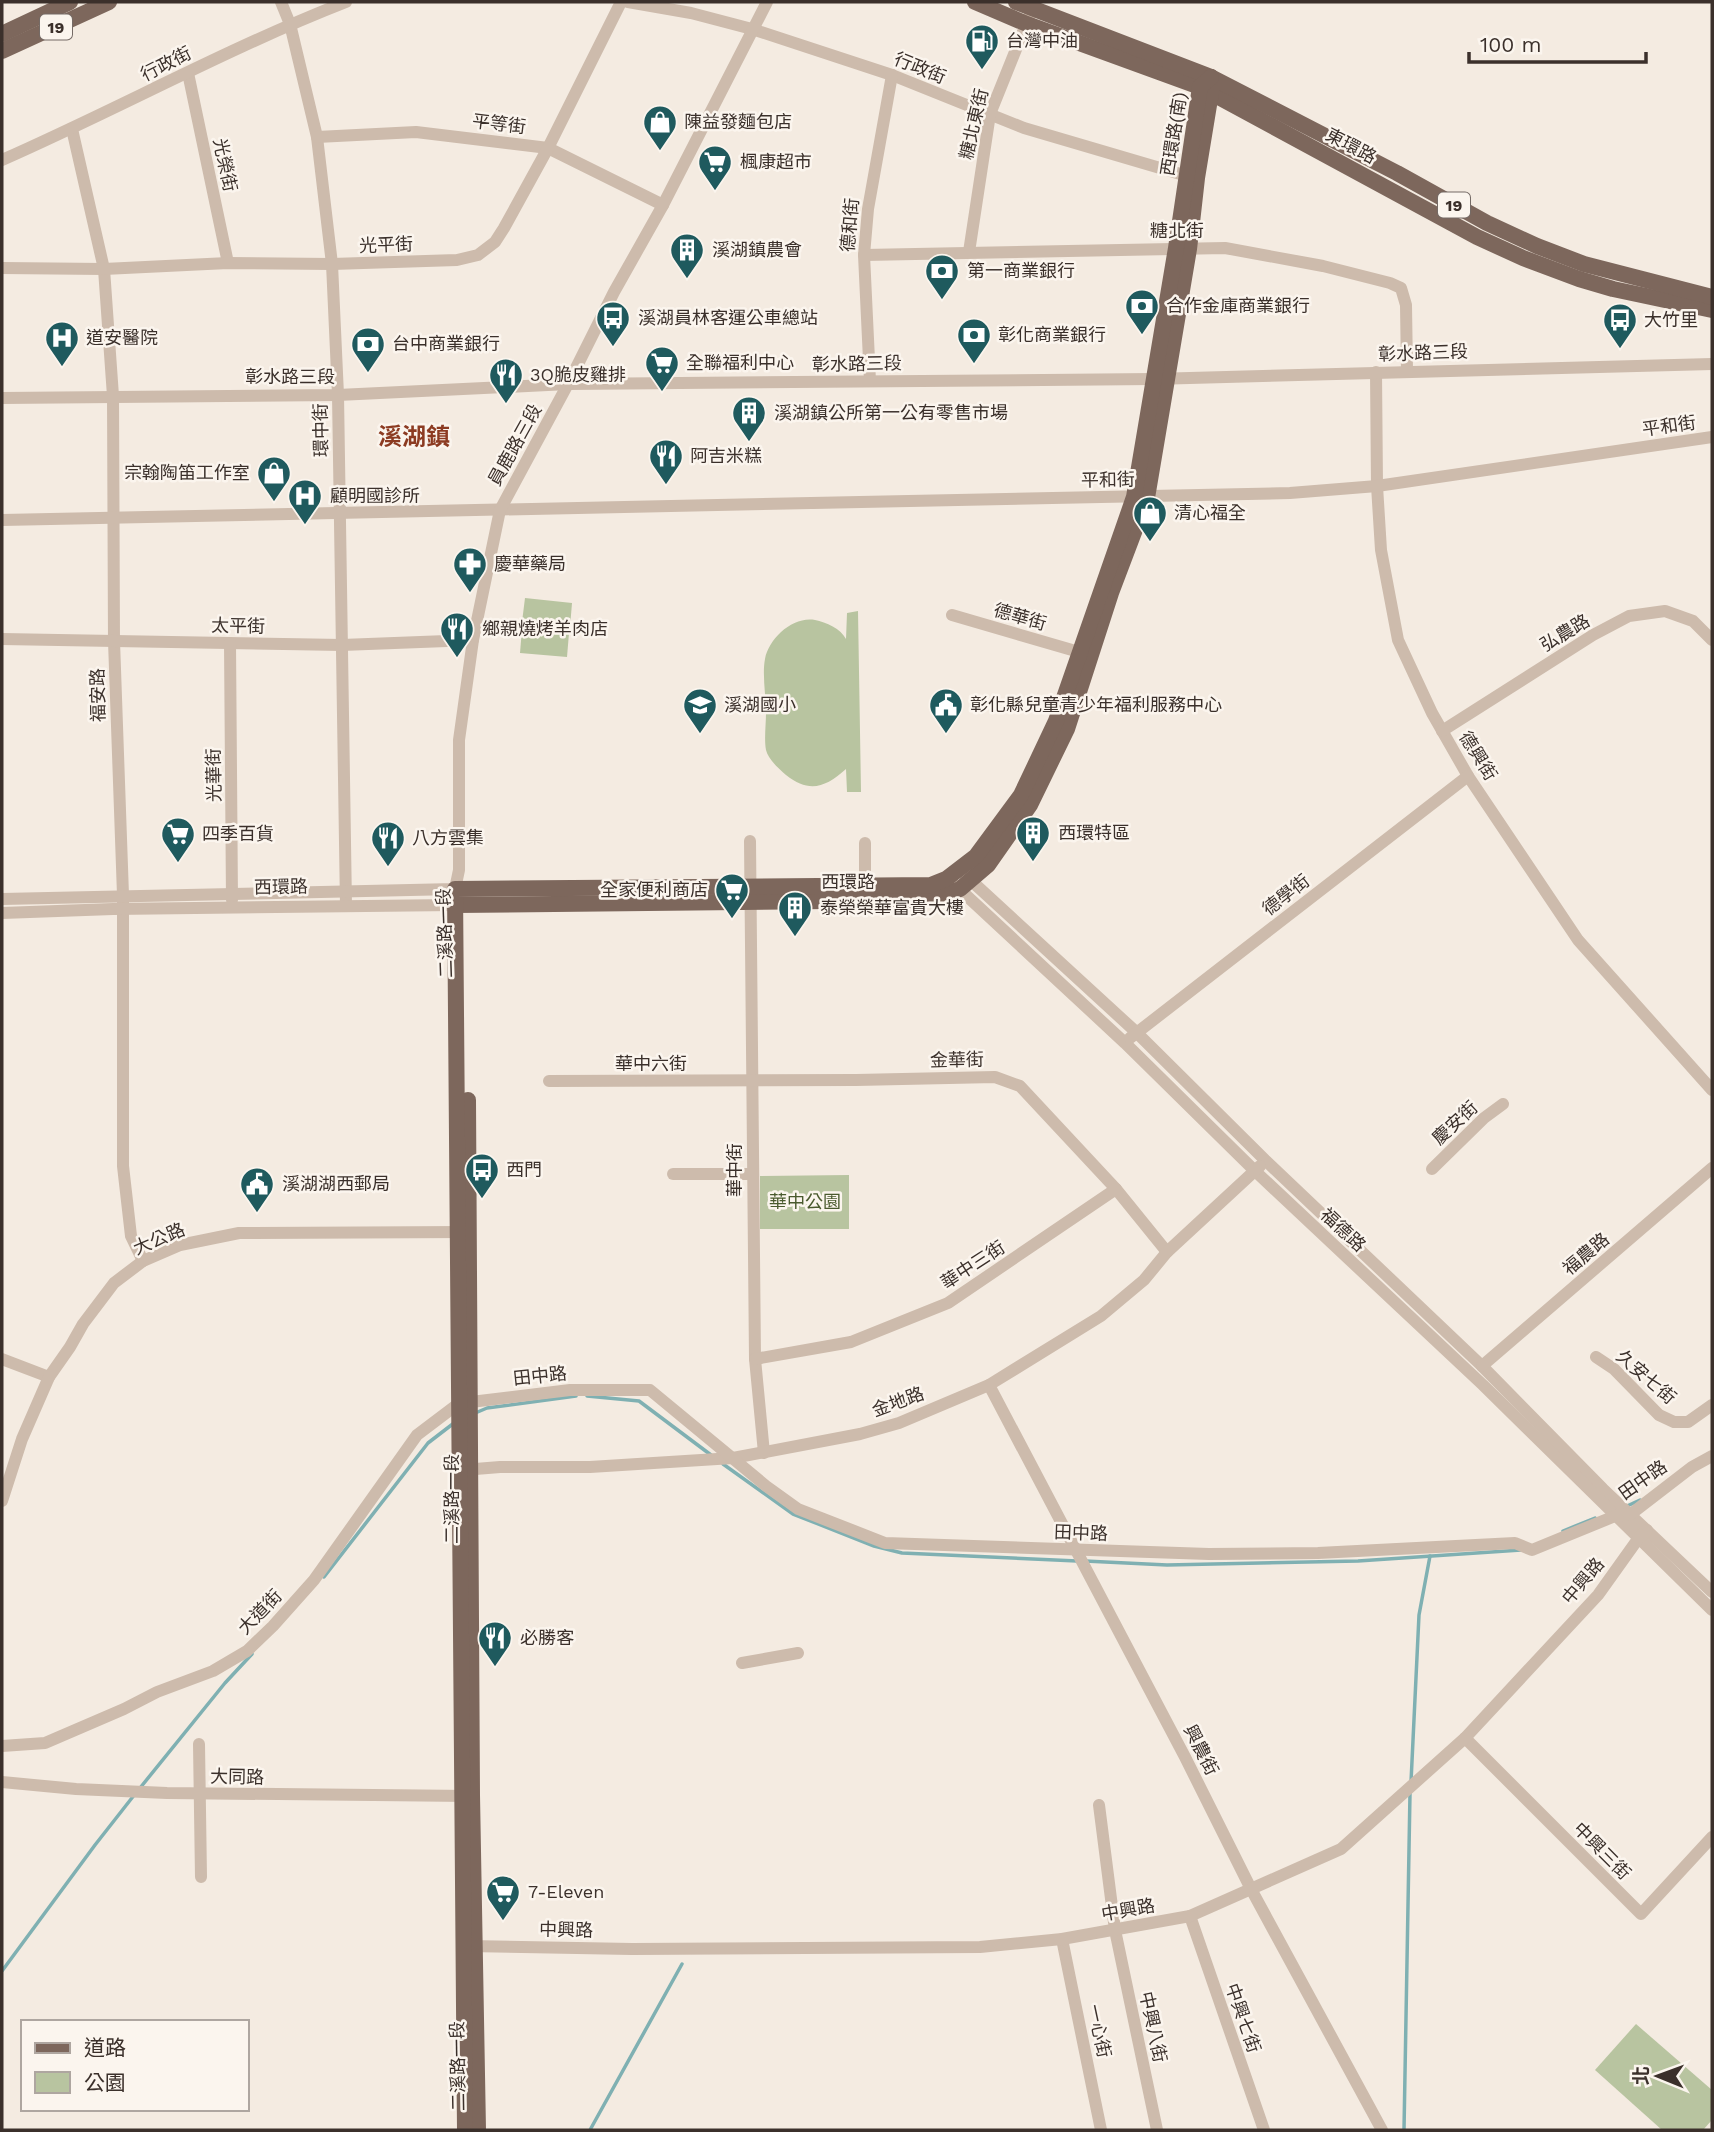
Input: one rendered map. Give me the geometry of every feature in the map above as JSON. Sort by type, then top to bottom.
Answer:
[{"type":"main road","name":"19","points":[[2,34],[69,2]]},
{"type":"main road","name":"19","points":[[2,51],[110,2]]},
{"type":"main road","name":"東環路","points":[[975,2],[1030,16],[1207,86],[1397,173],[1487,223],[1537,246],[1584,264],[1712,297]]},
{"type":"main road","name":"東環路","points":[[1016,2],[1030,16]]},
{"type":"main road","name":"東環路","points":[[1207,86],[1477,237],[1523,258],[1612,289],[1712,310]]},
{"type":"main road","name":"西環路(南)","points":[[1140,497],[1183,248],[1207,86]]},
{"type":"main road","name":"西環路","points":[[461,897],[750,894],[918,900],[940,896],[959,879],[1021,795],[1056,721],[1079,652],[1140,497]]},
{"type":"main road","name":"西環路","points":[[750,894],[930,884],[959,879],[988,865],[1030,805],[1067,729],[1140,497]]},
{"type":"main road","name":"二溪路一段","points":[[461,897],[469,1946],[465,2130]]},
{"type":"main road","name":"二溪路一段","points":[[469,1946],[478,2130]]},
{"type":"street","name":"環中街","points":[[281,2],[290,24],[317,137],[332,264],[338,395],[346,899]]},
{"type":"street","name":"行政街","points":[[2,160],[290,24],[346,2]]},
{"type":"street","name":"光平街","points":[[2,268],[104,269],[228,263],[332,264],[457,260],[478,255],[495,242],[548,148],[621,2]]},
{"type":"street","name":"行政街","points":[[628,2],[691,13],[752,29],[892,75],[1024,128],[1192,177]]},
{"type":"street","name":"員鹿路三段","points":[[2,520],[500,510],[614,292],[663,205],[766,2]]},
{"type":"street","name":"糖北東街","points":[[969,252],[990,114],[1030,16]]},
{"type":"street","name":"光榮街","points":[[188,73],[228,263]]},
{"type":"street","name":"德和街","points":[[870,381],[864,254],[868,209],[892,75]]},
{"type":"street","name":"福安路","points":[[72,129],[104,269],[113,396],[114,641],[123,895],[123,1166],[131,1236],[143,1261]]},
{"type":"street","name":"平等街","points":[[317,137],[416,132],[548,148],[663,205]]},
{"type":"street","name":"糖北街","points":[[864,254],[1225,248],[1324,266],[1402,288],[1406,305],[1408,371]]},
{"type":"street","name":"彰水路三段","points":[[2,398],[338,395],[568,384],[1161,379],[1712,364]]},
{"type":"street","name":"德興街","points":[[1376,372],[1377,486],[1381,550],[1398,640],[1442,731],[1468,776],[1578,940],[1712,1090]]},
{"type":"street","name":"平和街","points":[[500,510],[1290,493],[1377,486],[1712,437]]},
{"type":"street","name":"二溪路一段","points":[[461,897],[459,740],[473,640],[500,510]]},
{"type":"street","name":"弘農路","points":[[1442,731],[1593,635],[1629,616],[1665,611],[1693,621],[1712,640]]},
{"type":"street","name":"德華街","points":[[952,615],[1079,652]]},
{"type":"street","name":"太平街","points":[[2,639],[342,645],[473,640]]},
{"type":"street","name":"光華街","points":[[230,643],[233,908]]},
{"type":"street","name":"德學街","points":[[1125,1043],[1468,776]]},
{"type":"street","name":"華中街","points":[[750,841],[755,1359],[764,1453]]},
{"type":"street","points":[[865,843],[865,886]]},
{"type":"street","name":"福德路","points":[[959,879],[1136,1032],[1265,1160],[1482,1366],[1630,1514],[1643,1534],[1712,1610]]},
{"type":"street","name":"福德路","points":[[959,879],[1255,1171],[1483,1385],[1615,1516],[1643,1534],[1712,1592]]},
{"type":"street","name":"西環路","points":[[2,899],[232,894],[346,899],[461,897]]},
{"type":"street","name":"西環路","points":[[2,913],[233,908],[346,899]]},
{"type":"street","name":"金華街","points":[[752,1081],[1007,1079],[1020,1086],[1116,1189]]},
{"type":"street","name":"華中六街","points":[[549,1082],[752,1081]]},
{"type":"street","name":"慶安街","points":[[1432,1169],[1484,1118],[1503,1104]]},
{"type":"street","name":"金地路","points":[[465,1470],[500,1467],[590,1467],[733,1458],[886,1427],[989,1385],[1101,1316],[1144,1280],[1167,1252],[1265,1160]]},
{"type":"street","name":"福農路","points":[[1482,1366],[1712,1168]]},
{"type":"street","points":[[673,1174],[753,1174]]},
{"type":"street","points":[[1116,1189],[1167,1252]]},
{"type":"street","name":"華中三街","points":[[755,1359],[851,1342],[948,1303],[1116,1189]]},
{"type":"street","name":"大公路","points":[[2,1501],[22,1439],[49,1377],[83,1324],[114,1283],[143,1261],[180,1245],[239,1233],[464,1232]]},
{"type":"street","name":"久安七街","points":[[1596,1357],[1614,1369],[1659,1415],[1674,1422],[1688,1422],[1712,1405]]},
{"type":"street","points":[[2,1359],[49,1377]]},
{"type":"street","name":"興農街","points":[[989,1385],[1251,1889],[1382,2130]]},
{"type":"street","name":"田中路","points":[[465,1413],[570,1390],[650,1390],[798,1509],[886,1543],[1077,1550],[1209,1554],[1318,1553],[1515,1543],[1532,1550],[1615,1516],[1630,1514],[1712,1455]]},
{"type":"street","name":"大道街","points":[[2,1746],[45,1743],[156,1692],[213,1671],[247,1651],[314,1580],[417,1435],[465,1413]]},
{"type":"street","name":"中興路","points":[[469,1946],[632,1949],[967,1947],[1062,1939],[1190,1916],[1340,1849],[1465,1738],[1598,1595],[1643,1534]]},
{"type":"street","points":[[742,1664],[798,1653]]},
{"type":"street","name":"中興三街","points":[[1465,1738],[1640,1914],[1712,1837]]},
{"type":"street","points":[[199,1744],[201,1877]]},
{"type":"street","name":"大同路","points":[[2,1782],[201,1794],[467,1796]]},
{"type":"street","name":"中興八街","points":[[1099,1805],[1115,1930],[1157,2130]]},
{"type":"street","name":"中興七街","points":[[1190,1916],[1264,2130]]},
{"type":"street","name":"一心街","points":[[1062,1939],[1101,2130]]},
{"type":"green space","points":[[525,598],[572,603],[570,627],[522,622]]},
{"type":"green space","points":[[858,611],[861,792],[847,792],[846,769],[824,784],[802,784],[780,770],[766,750],[764,672],[767,651],[783,630],[798,621],[815,620],[828,624],[841,632],[846,639],[847,613]]},
{"type":"green space","points":[[522,629],[569,633],[567,657],[520,653]]},
{"type":"green space","name":"華中公園","points":[[849,1175],[849,1229],[760,1229],[760,1176]]},
{"type":"green space","points":[[1636,2024],[1712,2090],[1712,2120],[1703,2130],[1662,2130],[1595,2070]]},
{"type":"waterway","points":[[473,1414],[487,1408],[576,1396]]},
{"type":"waterway","points":[[587,1396],[639,1401],[711,1455]]},
{"type":"waterway","points":[[324,1577],[428,1443],[454,1423]]},
{"type":"waterway","points":[[723,1464],[793,1514],[874,1546],[902,1553],[1077,1561]]},
{"type":"waterway","points":[[1625,1507],[1640,1500]]},
{"type":"waterway","points":[[1563,1531],[1595,1518]]},
{"type":"waterway","points":[[1085,1561],[1167,1565],[1358,1561],[1521,1550]]},
{"type":"waterway","points":[[1411,1782],[1419,1615],[1430,1556]]},
{"type":"waterway","points":[[140,1788],[225,1683],[252,1654]]},
{"type":"waterway","points":[[1404,2130],[1410,1793]]},
{"type":"waterway","points":[[2,1971],[135,1794]]},
{"type":"waterway","points":[[590,2130],[682,1964]]},
{"type":"place","name":"台灣中油","points":[[982,71]]},
{"type":"place","name":"陳益發麵包店","points":[[660,152]]},
{"type":"place","name":"楓康超市","points":[[715,192]]},
{"type":"place","name":"溪湖鎮農會","points":[[687,280]]},
{"type":"place","name":"第一商業銀行","points":[[942,301]]},
{"type":"place","name":"合作金庫商業銀行","points":[[1142,336]]},
{"type":"place","name":"溪湖員林客運公車總站","points":[[613,348]]},
{"type":"place","name":"大竹里","points":[[1620,350]]},
{"type":"place","name":"彰化商業銀行","points":[[974,365]]},
{"type":"place","name":"道安醫院","points":[[62,368]]},
{"type":"place","name":"台中商業銀行","points":[[368,374]]},
{"type":"place","name":"全聯福利中心","points":[[662,393]]},
{"type":"place","name":"3Q脆皮雞排","points":[[506,405]]},
{"type":"place","name":"溪湖鎮公所第一公有零售市場","points":[[749,443]]},
{"type":"place","name":"阿吉米糕","points":[[666,486]]},
{"type":"place","name":"宗翰陶笛工作室","points":[[274,503]]},
{"type":"place","name":"顧明國診所","points":[[305,526]]},
{"type":"place","name":"清心福全","points":[[1150,543]]},
{"type":"place","name":"慶華藥局","points":[[470,594]]},
{"type":"place","name":"鄉親燒烤羊肉店","points":[[457,659]]},
{"type":"place","name":"溪湖國小","points":[[700,735]]},
{"type":"place","name":"彰化縣兒童青少年福利服務中心","points":[[946,735]]},
{"type":"place","name":"西環特區","points":[[1033,863]]},
{"type":"place","name":"四季百貨","points":[[178,864]]},
{"type":"place","name":"八方雲集","points":[[388,868]]},
{"type":"place","name":"全家便利商店","points":[[732,920]]},
{"type":"place","name":"泰榮榮華富貴大樓","points":[[795,938]]},
{"type":"place","name":"西門","points":[[482,1200]]},
{"type":"place","name":"溪湖湖西郵局","points":[[257,1214]]},
{"type":"place","name":"必勝客","points":[[495,1668]]},
{"type":"place","name":"7-Eleven","points":[[503,1922]]},
{"type":"district","name":"溪湖鎮","points":[[414,437]]}]
